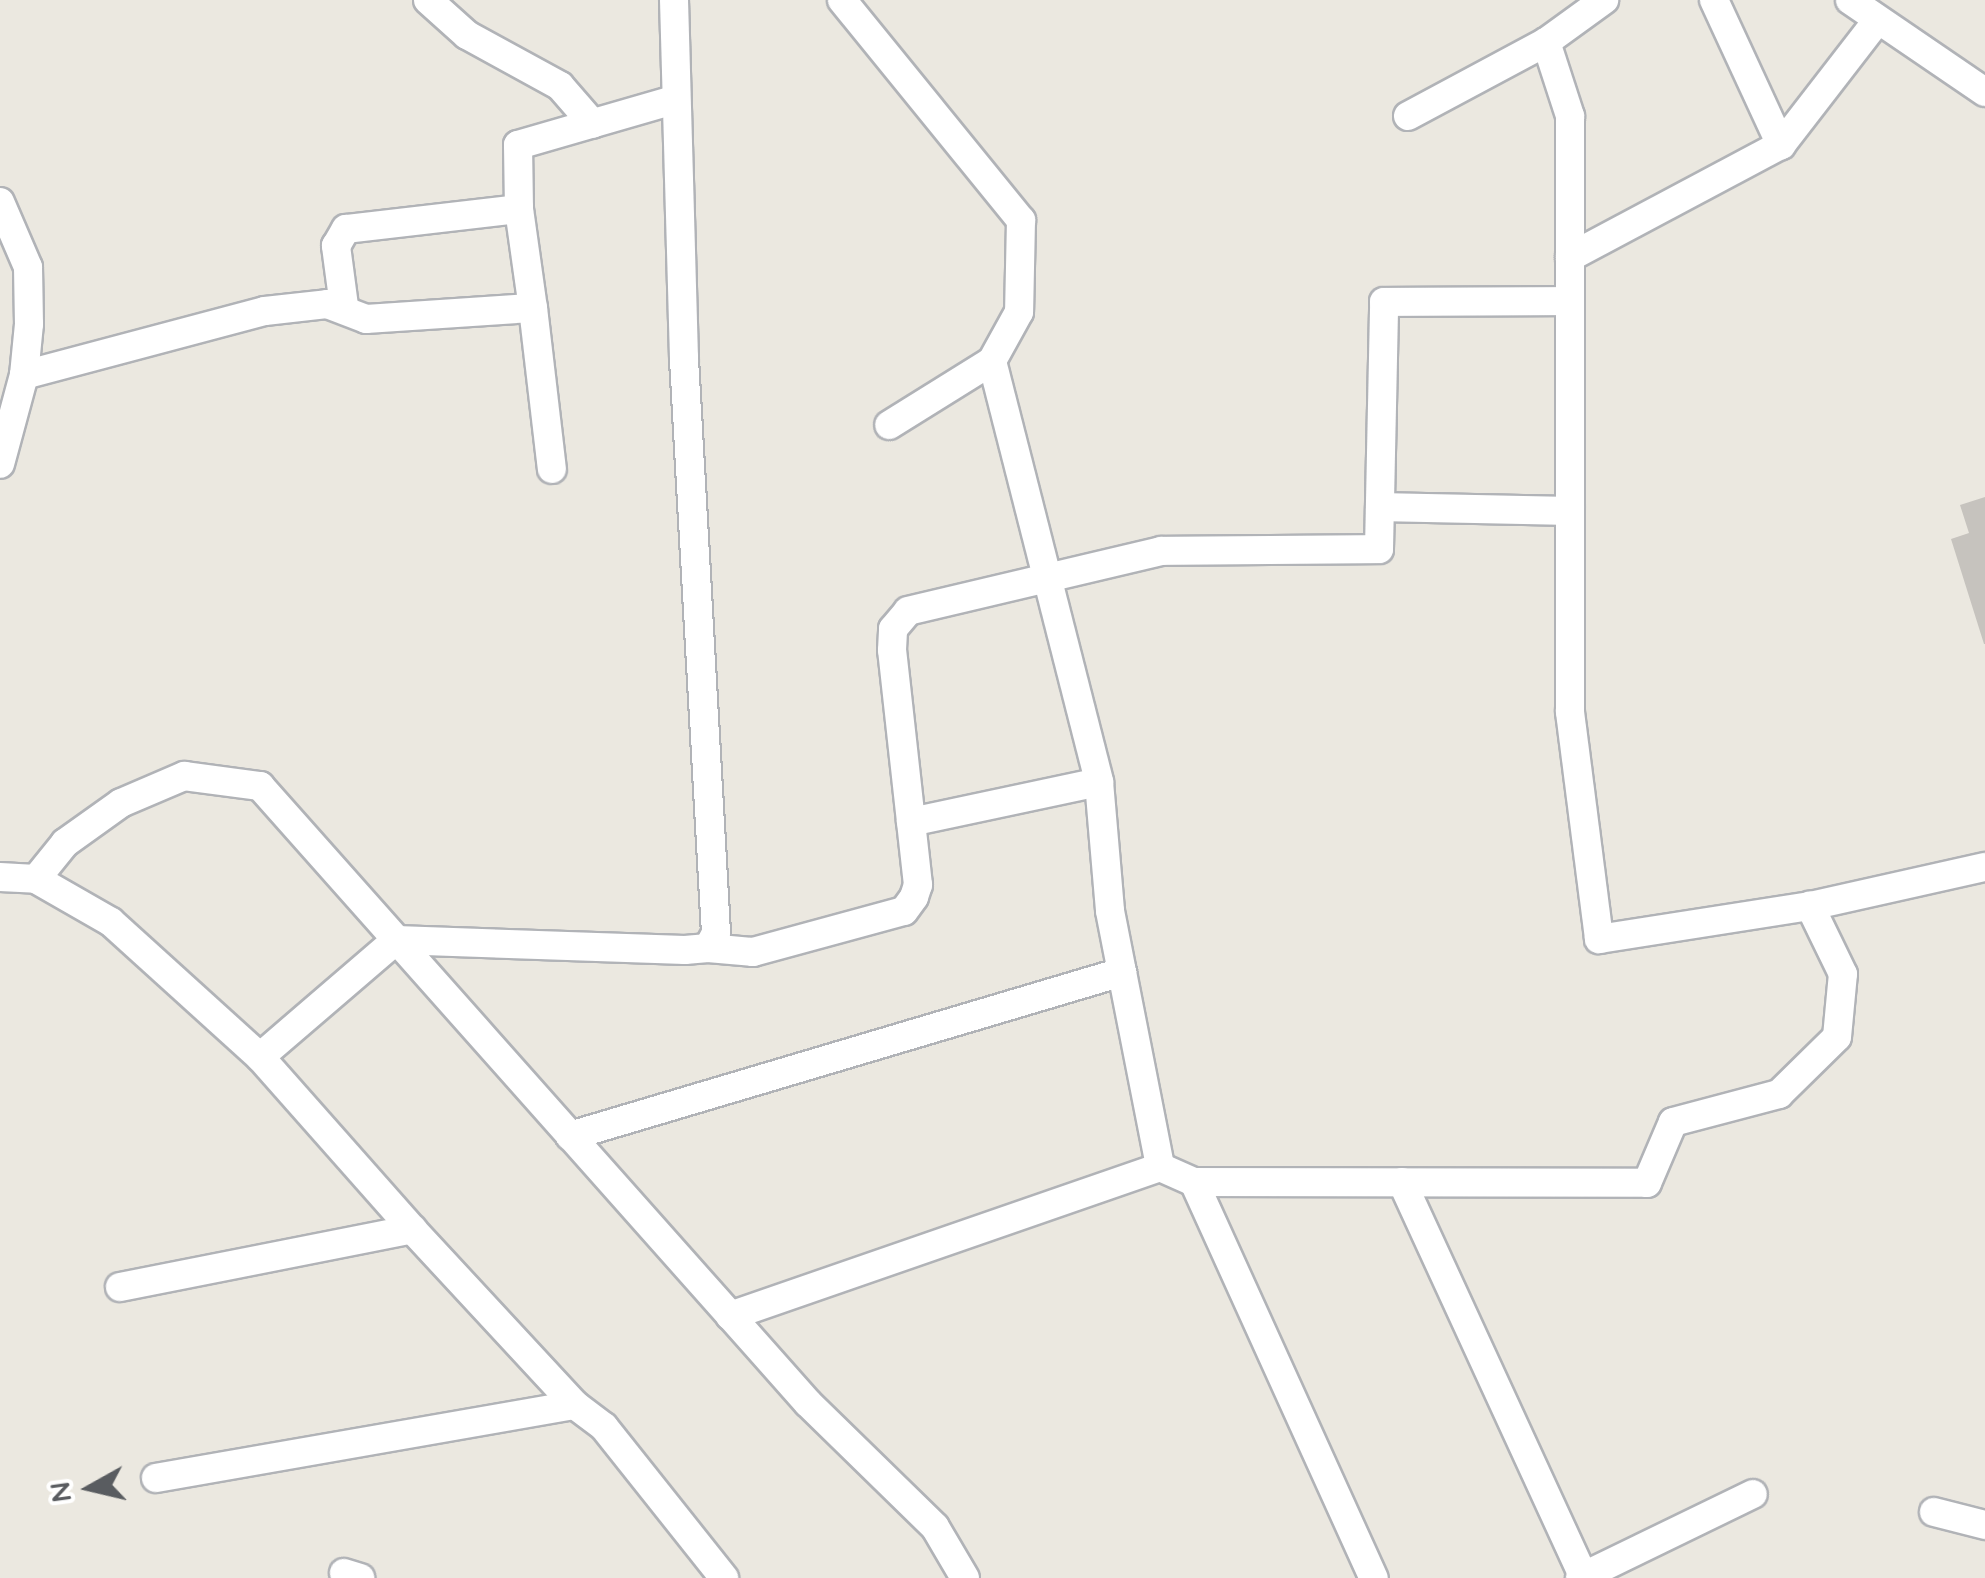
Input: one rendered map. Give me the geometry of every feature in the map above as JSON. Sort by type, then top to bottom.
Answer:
[{"type":"street","points":[[428,0],[466,35],[560,86],[594,124]]},
{"type":"street","points":[[674,0],[674,100],[716,933],[708,948]]},
{"type":"street","points":[[842,0],[1021,220],[1019,312],[992,361],[889,425]]},
{"type":"street","points":[[1408,116],[1546,42],[1604,0]]},
{"type":"street","points":[[1714,0],[1781,144]]},
{"type":"street","points":[[1850,0],[1985,92]]},
{"type":"street","points":[[1570,258],[1781,144],[1877,22]]},
{"type":"street","points":[[1546,42],[1570,116],[1570,712],[1599,939],[1810,906],[1985,867]]},
{"type":"street","points":[[552,469],[519,209],[518,145],[674,100]]},
{"type":"street","points":[[0,202],[28,267],[24,375],[0,464]]},
{"type":"street","points":[[344,306],[336,246],[346,229],[519,209]]},
{"type":"street","points":[[260,1056],[396,940],[753,952],[904,911],[918,885],[893,629],[908,611],[1160,551],[1379,549],[1384,302],[1570,302]]},
{"type":"street","points":[[24,375],[266,312],[344,306],[366,319],[532,308]]},
{"type":"street","points":[[992,361],[1099,782],[1122,972],[1160,1167]]},
{"type":"street","points":[[1380,506],[1570,511]]},
{"type":"street","points":[[36,880],[66,843],[121,803],[184,776],[260,786],[730,1316],[935,1527],[964,1578]]},
{"type":"street","points":[[911,822],[1099,782]]},
{"type":"street","points":[[0,878],[36,880],[111,922],[260,1056],[412,1230],[574,1404],[604,1427],[724,1578]]},
{"type":"street","points":[[730,1316],[1160,1167],[1194,1182],[1647,1183],[1674,1122],[1779,1094],[1837,1037],[1843,974],[1810,906]]},
{"type":"street","points":[[570,1136],[1122,972]]},
{"type":"street","points":[[1194,1182],[1374,1578]]},
{"type":"street","points":[[1402,1182],[1582,1577],[1754,1494]]},
{"type":"street","points":[[120,1287],[412,1230]]},
{"type":"street","points":[[156,1478],[574,1404]]},
{"type":"street","points":[[1934,1512],[1985,1525]]},
{"type":"building","points":[[1985,497],[1984,644],[1951,539],[1969,533],[1960,505]]}]
